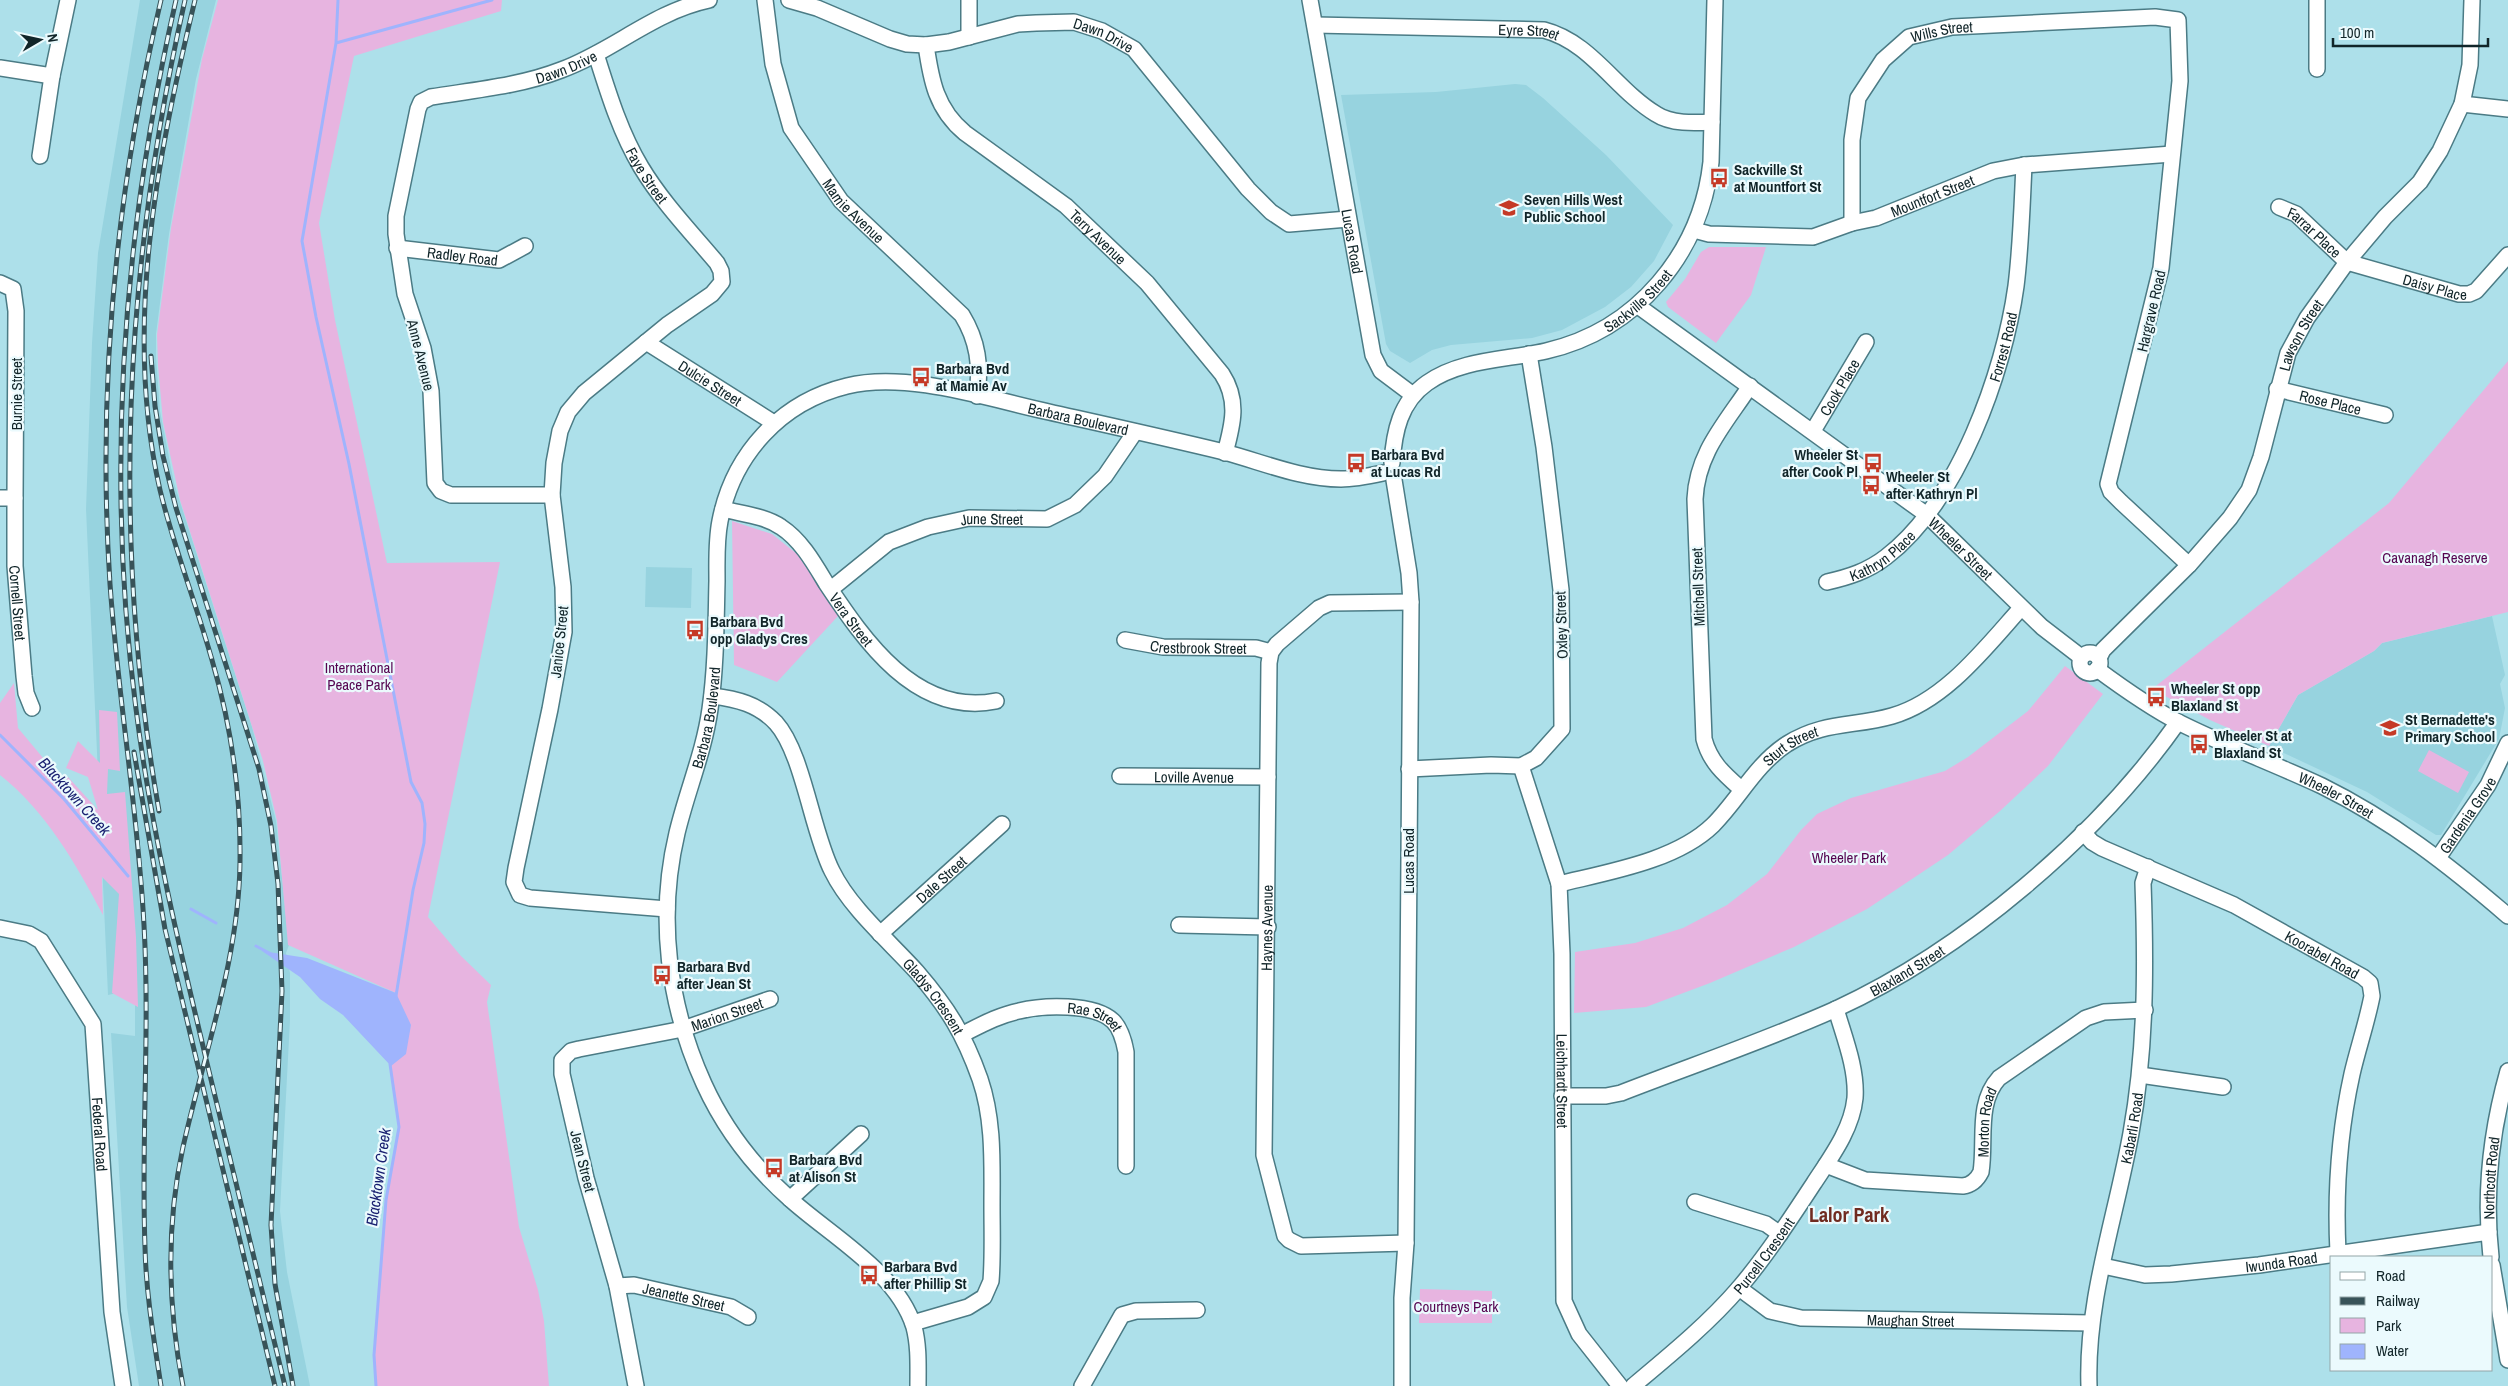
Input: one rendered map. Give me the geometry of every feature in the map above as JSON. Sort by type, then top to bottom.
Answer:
[{"type":"street","points":[[40,156],[52,76],[68,0]]},
{"type":"street","name":"Dawn Drive","points":[[418,109],[421,102],[431,97],[523,82],[562,70],[596,54],[668,12],[709,0]]},
{"type":"street","name":"Mamie Avenue","points":[[765,0],[773,64],[791,128],[841,201],[962,315],[970,329],[978,356],[977,396]]},
{"type":"street","name":"Dawn Drive","points":[[790,0],[817,8],[890,40],[926,45],[969,37],[1018,24],[1074,22],[1102,31],[1134,49],[1248,189],[1272,212],[1289,224],[1348,219]]},
{"type":"street","points":[[969,0],[969,37]]},
{"type":"street","name":"Lucas Road","points":[[1310,0],[1373,355],[1381,371],[1413,395],[1398,422],[1393,443],[1390,472],[1409,573],[1410,602],[1406,1243],[1402,1298],[1402,1386]]},
{"type":"street","name":"Sackville Street","points":[[1707,0],[1708,68],[1712,75]]},
{"type":"street","name":"Sackville Street","points":[[1413,395],[1428,382],[1462,367],[1564,346],[1593,334],[1638,306],[1671,270],[1694,230],[1707,190],[1711,162],[1715,0]]},
{"type":"street","points":[[2317,0],[2317,69]]},
{"type":"street","name":"Lawson Street","points":[[2098,663],[2103,650],[2189,565],[2230,518],[2250,490],[2261,457],[2277,389],[2288,353],[2307,318],[2347,262],[2385,217],[2420,182],[2440,151],[2462,104],[2470,65],[2472,0]]},
{"type":"street","name":"Wills Street","points":[[1852,223],[1852,140],[1858,98],[1883,60],[1909,37],[1952,27],[2155,17],[2178,20]]},
{"type":"street","name":"Hargrave Road","points":[[2178,20],[2180,81],[2161,268],[2108,484],[2111,492],[2189,565]]},
{"type":"street","name":"Eyre Street","points":[[1315,25],[1544,30],[1573,42],[1656,115],[1677,121],[1712,122]]},
{"type":"street","name":"Terry Avenue","points":[[926,45],[934,91],[952,121],[965,133],[1066,206],[1147,282],[1222,374],[1231,390],[1234,408],[1225,452]]},
{"type":"street","name":"Faye Street","points":[[596,54],[619,123],[641,166],[660,196],[717,263],[721,271],[722,282]]},
{"type":"street","points":[[0,68],[52,76]]},
{"type":"street","points":[[2462,104],[2508,109]]},
{"type":"street","name":"Anne Avenue","points":[[418,109],[396,216],[397,248],[405,294],[428,370],[433,408],[434,474],[438,487],[445,494],[451,495],[552,495]]},
{"type":"street","name":"Mountfort Street","points":[[1694,230],[1709,234],[1813,237],[1852,223],[1876,218],[1993,172],[2024,165],[2172,154]]},
{"type":"street","name":"Forrest Road","points":[[1927,515],[1970,442],[1996,377],[2016,286],[2024,165]]},
{"type":"street","name":"Farrar Place","points":[[2279,207],[2296,214],[2347,262]]},
{"type":"street","name":"Radley Road","points":[[397,248],[499,260],[525,246]]},
{"type":"street","name":"Daisy Place","points":[[2347,262],[2370,270],[2466,294],[2478,289],[2508,255]]},
{"type":"street","name":"Janice Street","points":[[667,909],[530,898],[520,895],[514,882],[522,832],[559,666],[564,632],[563,587],[552,495],[556,447],[560,431],[568,412],[584,393],[611,368],[667,325],[712,294],[722,282]]},
{"type":"street","name":"Burnie Street","points":[[0,283],[13,289],[15,302],[7,498]]},
{"type":"street","name":"Wheeler Street","points":[[1638,306],[1927,515],[2021,608],[2063,645],[2082,657],[2090,652],[2098,663],[2127,691],[2178,722],[2329,790],[2392,826],[2438,858],[2508,916]]},
{"type":"street","name":"Dulcie Street","points":[[646,342],[774,423]]},
{"type":"street","name":"Cook Place","points":[[1813,431],[1866,342]]},
{"type":"street","name":"Oxley Street","points":[[1521,766],[1536,758],[1562,728],[1561,590],[1544,447],[1529,354]]},
{"type":"street","name":"Barbara Boulevard","points":[[918,1386],[918,1346],[913,1323],[898,1295],[884,1278],[790,1199],[750,1158],[722,1118],[702,1079],[683,1029],[671,977],[667,909],[673,851],[707,729],[712,696],[718,536],[723,509],[732,482],[743,460],[774,423],[794,408],[816,396],[846,386],[868,382],[900,381],[977,396],[1225,452],[1310,476],[1330,479],[1358,478],[1390,472]]},
{"type":"street","name":"Mitchell Street","points":[[1741,789],[1715,765],[1709,756],[1704,739],[1695,499],[1696,481],[1703,459],[1750,386]]},
{"type":"street","name":"Rose Place","points":[[2277,389],[2385,415]]},
{"type":"street","name":"June Street","points":[[831,589],[889,542],[928,527],[969,518],[1047,519],[1075,505],[1106,476],[1135,432]]},
{"type":"street","name":"Cornell Street","points":[[7,498],[26,694],[32,708]]},
{"type":"street","name":"Vera Street","points":[[723,509],[769,521],[782,527],[803,548],[862,634],[898,674],[922,689],[964,703],[996,701]]},
{"type":"street","name":"Kathryn Place","points":[[1827,582],[1856,574],[1885,558],[1905,540],[1927,515]]},
{"type":"street","points":[[1271,652],[1277,644],[1325,605],[1339,602],[1410,602]]},
{"type":"street","name":"Sturt Street","points":[[1559,884],[1651,860],[1681,848],[1708,830],[1770,757],[1805,734],[1832,726],[1891,717],[1933,697],[1985,647],[2021,608]]},
{"type":"street","name":"Crestbrook Street","points":[[1125,640],[1163,647],[1256,648],[1271,652]]},
{"type":"street","name":"Haynes Avenue","points":[[1271,652],[1269,663],[1268,927],[1264,1155],[1282,1230],[1289,1240],[1301,1246],[1406,1243]]},
{"type":"street","name":"Gladys Crescent","points":[[712,696],[736,699],[752,704],[777,724],[794,758],[832,872],[880,934],[916,972],[950,1014],[963,1034],[980,1080],[990,1117],[992,1151],[991,1281],[984,1297],[968,1307],[913,1323]]},
{"type":"street","name":"Blaxland Street","points":[[1562,1096],[1606,1096],[1621,1093],[1836,1009],[1909,969],[1949,943],[2033,878],[2083,832],[2134,778],[2178,722]]},
{"type":"street","name":"Gardenia Grove","points":[[2438,858],[2488,785],[2508,743]]},
{"type":"street","points":[[1409,769],[1491,765],[1521,766]]},
{"type":"street","name":"Leichhardt Street","points":[[1521,766],[1559,884],[1562,954],[1564,1301],[1579,1334],[1620,1386]]},
{"type":"street","name":"Loville Avenue","points":[[1120,776],[1268,777]]},
{"type":"street","name":"Dale Street","points":[[880,934],[1002,824]]},
{"type":"street","name":"Koorabel Road","points":[[2083,832],[2092,842],[2102,848],[2250,914],[2370,983],[2372,996],[2352,1075],[2342,1141],[2338,1200],[2338,1253]]},
{"type":"street","name":"Kabarli Road","points":[[2089,1386],[2091,1323],[2131,1133],[2140,1075],[2144,1010],[2143,883],[2148,867]]},
{"type":"street","points":[[1179,925],[1268,927]]},
{"type":"street","name":"Federal Road","points":[[0,928],[29,934],[41,941],[92,1024],[111,1303],[123,1386]]},
{"type":"street","name":"Marion Street","points":[[683,1029],[770,999]]},
{"type":"street","name":"Rae Street","points":[[963,1034],[1003,1016],[1037,1008],[1054,1007],[1092,1010],[1112,1020],[1124,1040],[1126,1052],[1126,1166]]},
{"type":"street","name":"Purcell Crescent","points":[[1634,1386],[1672,1353],[1739,1288],[1780,1234],[1826,1166],[1846,1131],[1855,1099],[1852,1065],[1836,1009]]},
{"type":"street","name":"Morton Road","points":[[1826,1166],[1865,1180],[1963,1186],[1969,1184],[1977,1179],[1981,1172],[1986,1102],[1990,1090],[2000,1078],[2090,1016],[2104,1012],[2144,1010]]},
{"type":"street","name":"Jean Street","points":[[636,1386],[616,1286],[586,1178],[561,1065],[565,1055],[579,1049],[683,1029]]},
{"type":"street","name":"Northcott Road","points":[[2491,1256],[2489,1232],[2492,1152],[2508,1071]]},
{"type":"street","points":[[2140,1075],[2223,1087]]},
{"type":"street","points":[[790,1199],[861,1134]]},
{"type":"street","points":[[1695,1202],[1766,1224],[1780,1234]]},
{"type":"street","name":"Iwunda Road","points":[[2103,1266],[2145,1274],[2171,1274],[2259,1265],[2489,1232]]},
{"type":"street","name":"Lucas Road","points":[[1406,1243],[1411,1308],[1411,1386]]},
{"type":"street","points":[[2493,1271],[2508,1360]]},
{"type":"street","name":"Jeanette Street","points":[[616,1286],[634,1285],[731,1307],[748,1317]]},
{"type":"street","name":"Maughan Street","points":[[1739,1288],[1770,1311],[1801,1318],[2091,1323]]},
{"type":"street","points":[[1082,1386],[1122,1315],[1136,1310],[1197,1310]]},
{"type":"shaded area","points":[[140,0],[216,0],[196,79],[169,234],[156,334],[156,357],[160,411],[174,483],[252,727],[276,821],[289,945],[286,953],[290,973],[290,1020],[280,1211],[287,1272],[310,1386],[139,1386],[127,1307],[111,1033],[135,1036],[135,989],[108,995],[86,509],[92,343],[98,253]]},
{"type":"shaded area","name":"Seven Hills West Public School","points":[[1515,84],[1526,85],[1543,98],[1606,155],[1673,225],[1654,261],[1631,287],[1605,307],[1562,330],[1532,338],[1451,345],[1432,350],[1410,363],[1390,351],[1386,344],[1341,95],[1436,92]]},
{"type":"shaded area","points":[[646,567],[692,568],[691,608],[645,607]]},
{"type":"shaded area","name":"St Bernadette's Primary School","points":[[2492,616],[2505,675],[2500,684],[2505,708],[2499,739],[2441,835],[2436,835],[2367,792],[2269,746],[2298,695],[2374,651],[2382,643]]},
{"type":"green space","name":"International Peace Park","points":[[218,0],[502,0],[501,11],[354,56],[319,223],[335,320],[387,563],[500,562],[428,917],[461,956],[491,985],[487,1002],[519,1227],[538,1290],[544,1321],[549,1386],[377,1386],[374,1355],[386,1200],[399,1127],[391,1066],[396,993],[288,945],[277,821],[263,761],[180,500],[163,422],[157,335],[171,228],[202,59]]},
{"type":"green space","points":[[1709,247],[1766,247],[1751,295],[1716,343],[1668,307],[1666,302],[1685,279],[1701,252]]},
{"type":"green space","name":"Cavanagh Reserve","points":[[2508,361],[2508,612],[2382,643],[2374,651],[2298,695],[2269,746],[2210,720],[2152,689],[2389,503]]},
{"type":"green space","points":[[732,521],[772,534],[797,554],[839,615],[777,682],[734,665]]},
{"type":"green space","name":"Wheeler Park","points":[[2065,666],[2103,694],[2048,766],[2000,811],[1948,855],[1867,909],[1794,947],[1710,983],[1646,1007],[1574,1013],[1575,952],[1635,943],[1683,928],[1727,905],[1767,874],[1801,830],[1817,814],[1851,798],[1945,771],[1968,757],[2028,711]]},
{"type":"green space","points":[[14,683],[18,728],[59,777],[68,777],[98,810],[88,777],[66,768],[78,741],[100,763],[99,710],[117,712],[120,771],[108,769],[107,794],[125,792],[136,937],[138,1007],[112,993],[119,894],[102,877],[103,915],[59,839],[32,805],[0,775],[0,703]]},
{"type":"green space","points":[[2429,750],[2469,772],[2458,793],[2418,771]]},
{"type":"green space","name":"Courtneys Park","points":[[1420,1289],[1492,1291],[1492,1323],[1419,1323]]},
{"type":"water","points":[[262,951],[307,958],[396,993],[411,1025],[406,1054],[391,1066],[343,1015],[320,999],[300,977]]},
{"type":"waterway","points":[[338,0],[336,43],[302,241],[316,317],[349,464],[411,782],[422,803],[425,824],[424,843],[413,890],[396,996]]},
{"type":"waterway","points":[[336,43],[492,0]]},
{"type":"waterway","name":"Blacktown Creek","points":[[0,735],[64,799],[128,876]]},
{"type":"waterway","name":"Blacktown Creek","points":[[191,909],[216,923]]},
{"type":"waterway","name":"Blacktown Creek","points":[[256,946],[271,954]]},
{"type":"waterway","name":"Blacktown Creek","points":[[376,1386],[374,1355],[386,1200],[399,1127],[390,1064]]},
{"type":"railway","points":[[161,0],[132,144],[122,217],[114,290],[106,437],[110,584],[144,925],[146,965],[145,1247],[149,1300],[161,1386]]},
{"type":"railway","points":[[176,0],[143,176],[132,264],[124,353],[121,442],[122,531],[127,620],[142,754],[176,931],[285,1386]]},
{"type":"railway","points":[[159,811],[144,709],[134,607],[130,505],[131,404],[137,303],[148,203],[164,101],[185,0]]},
{"type":"railway","points":[[183,1386],[174,1327],[172,1297],[171,1266],[174,1206],[183,1147],[219,1006],[234,934],[240,862],[237,785],[225,709],[160,490],[149,429],[145,368],[145,306],[149,244],[157,182],[168,121],[195,0]]},
{"type":"railway","points":[[151,356],[155,406],[163,456],[176,508],[259,769],[271,826],[278,884],[282,991],[271,1225],[275,1284],[293,1386]]},
{"type":"railway","points":[[134,752],[165,929],[275,1386]]},
{"type":"place","name":"Sackville St at Mountfort St","points":[[1719,178]]},
{"type":"place","name":"Seven Hills West Public School","points":[[1509,208]]},
{"type":"place","name":"Barbara Bvd at Mamie Av","points":[[921,377]]},
{"type":"place","name":"Barbara Bvd at Lucas Rd","points":[[1356,463]]},
{"type":"place","name":"Wheeler St after Cook Pl","points":[[1873,463]]},
{"type":"place","name":"Wheeler St after Kathryn Pl","points":[[1871,485]]},
{"type":"place","name":"Barbara Bvd opp Gladys Cres","points":[[695,630]]},
{"type":"place","name":"Wheeler St opp Blaxland St","points":[[2156,697]]},
{"type":"place","name":"St Bernadette's Primary School","points":[[2390,728]]},
{"type":"place","name":"Wheeler St at Blaxland St","points":[[2199,744]]},
{"type":"place","name":"Barbara Bvd after Jean St","points":[[662,975]]},
{"type":"place","name":"Barbara Bvd at Alison St","points":[[774,1168]]},
{"type":"place","name":"Barbara Bvd after Phillip St","points":[[869,1275]]},
{"type":"district","name":"Lalor Park","points":[[1849,1214]]}]
